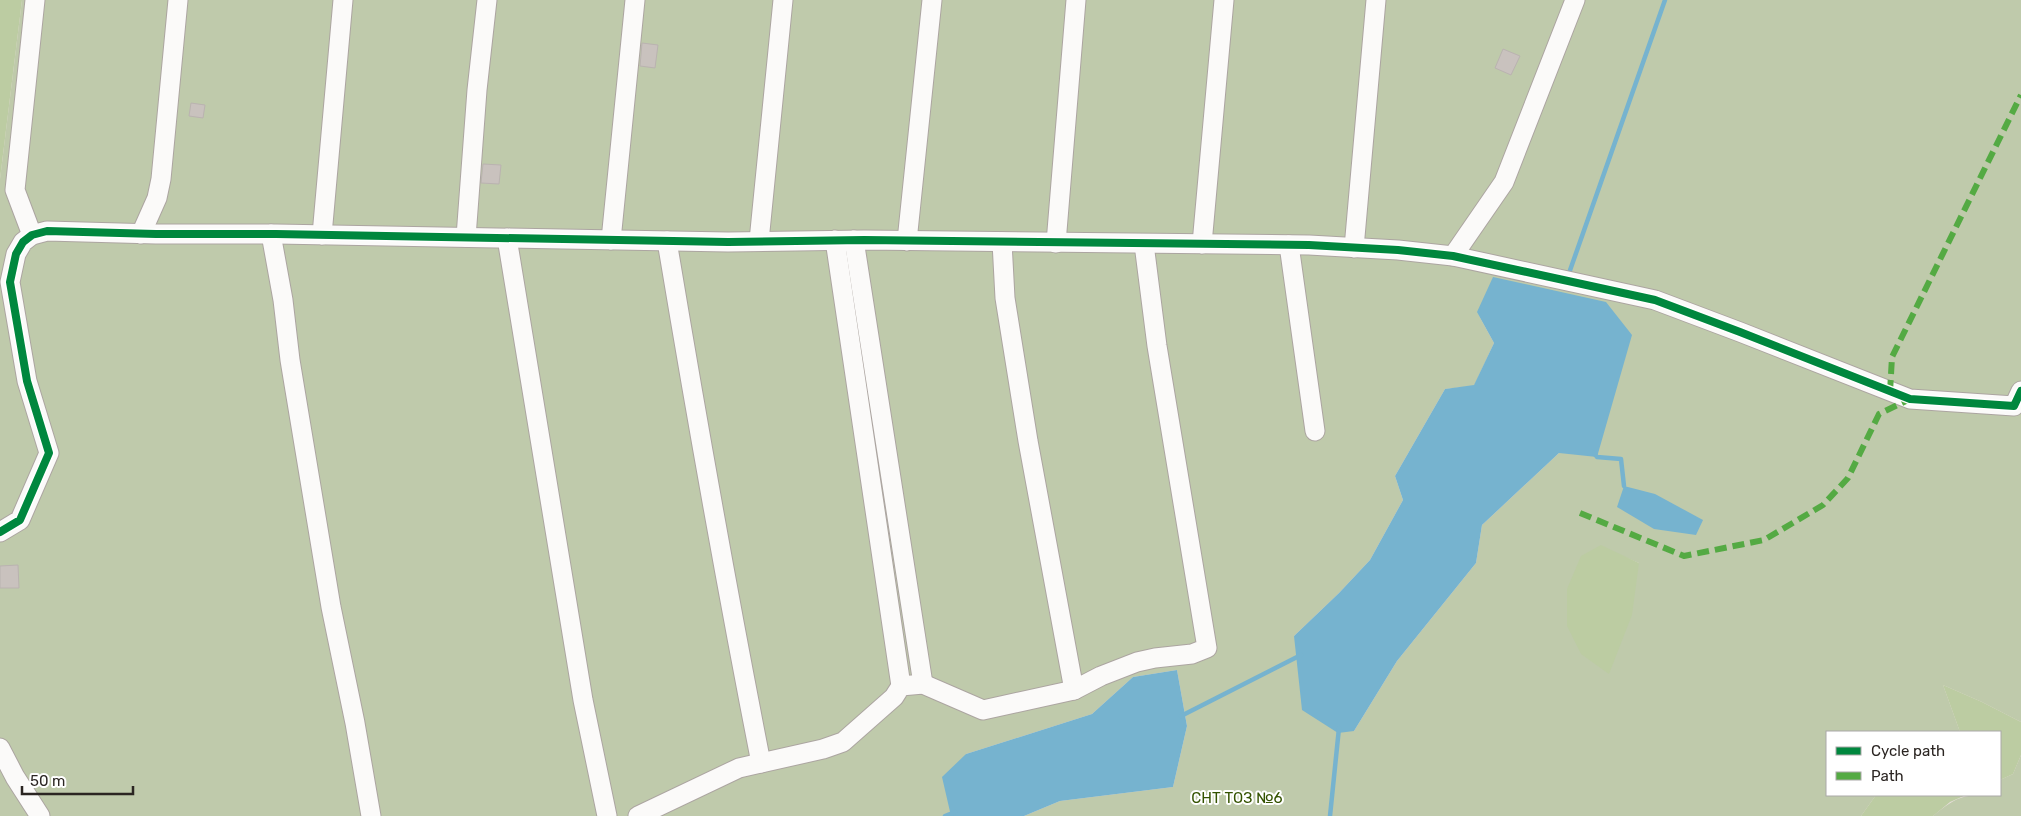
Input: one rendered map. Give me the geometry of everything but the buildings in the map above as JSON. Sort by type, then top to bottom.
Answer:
[{"type":"street","points":[[32,235],[15,190],[35,0]]},
{"type":"street","points":[[141,234],[157,198],[161,179],[178,0]]},
{"type":"street","points":[[322,235],[343,0]]},
{"type":"street","points":[[466,237],[477,90],[487,0]]},
{"type":"street","points":[[611,240],[635,0]]},
{"type":"street","points":[[759,241],[783,0]]},
{"type":"street","points":[[906,240],[932,0]]},
{"type":"street","points":[[1056,243],[1076,0]]},
{"type":"street","points":[[1202,244],[1224,0]]},
{"type":"street","points":[[1354,248],[1376,0]]},
{"type":"street","points":[[1453,256],[1504,182],[1575,0]]},
{"type":"street","points":[[0,532],[20,520],[49,453],[27,381],[10,282],[16,254],[23,242],[32,235],[54,231],[141,234],[271,234],[611,240],[906,240],[1289,245],[1453,256],[1655,300],[1910,400],[2014,406],[2021,392]]},
{"type":"street","points":[[271,234],[331,607],[355,723],[371,816]]},
{"type":"street","points":[[507,238],[583,700],[607,816]]},
{"type":"street","points":[[667,240],[724,573],[762,763]]},
{"type":"street","points":[[835,240],[901,686]]},
{"type":"street","points":[[854,240],[924,684]]},
{"type":"street","points":[[1002,242],[1005,298],[1026,432],[1074,690]]},
{"type":"street","points":[[638,816],[739,768],[823,749],[843,742],[888,702],[901,686],[924,684],[983,710],[1074,690],[1100,676],[1137,662],[1192,654],[1207,648],[1157,346],[1144,244]]},
{"type":"street","points":[[1289,245],[1315,430]]},
{"type":"street","points":[[0,748],[15,777],[40,816]]},
{"type":"green space","points":[[0,0],[22,0],[0,179]]},
{"type":"green space","name":"СНТ ТОЗ №6","points":[[22,0],[2021,0],[2021,722],[1943,685],[1960,731],[1826,731],[1826,796],[1875,796],[1861,816],[1024,816],[1060,801],[1173,787],[1187,726],[1177,670],[1133,677],[1092,714],[966,754],[951,816],[0,816],[0,179]],"holes":[[[1477,312],[1559,453],[1482,525],[1476,563],[1397,661],[1354,731],[1294,636],[1370,560],[1403,500],[1395,476],[1445,389],[1474,386],[1494,343]],[[1620,555],[1639,563],[1567,626]]]},
{"type":"green space","points":[[1601,545],[1639,563],[1632,615],[1609,674],[1581,654],[1567,626],[1567,589],[1581,556]]},
{"type":"green space","points":[[1943,685],[2021,722],[2021,755],[2013,774],[2001,780],[2001,731],[1960,731]]},
{"type":"green space","points":[[2021,755],[2021,816],[1933,816],[1957,799],[1971,796],[2001,796],[2001,780],[2013,774]]},
{"type":"green space","points":[[1875,796],[1964,796],[1950,802],[1933,816],[1861,816]]},
{"type":"water","points":[[1493,277],[1606,302],[1632,335],[1597,457],[1559,453],[1482,525],[1476,563],[1397,661],[1354,731],[1338,733],[1302,710],[1294,636],[1370,560],[1403,500],[1395,476],[1445,389],[1474,385],[1494,343],[1477,312]]},
{"type":"water","points":[[1624,486],[1655,494],[1703,520],[1696,535],[1654,529],[1617,507]]},
{"type":"water","points":[[1177,670],[1187,726],[1173,787],[1060,801],[1024,816],[951,816],[942,777],[966,754],[1092,714],[1133,677]]},
{"type":"waterway","points":[[1568,276],[1665,0]]},
{"type":"waterway","points":[[1594,453],[1597,457],[1621,459],[1624,486]]},
{"type":"waterway","points":[[1181,716],[1301,655]]},
{"type":"waterway","points":[[1330,816],[1339,728]]},
{"type":"waterway","points":[[945,816],[955,812]]},
{"type":"marked path","points":[[1890,392],[1892,357],[2021,95]]},
{"type":"marked path","points":[[1580,513],[1684,556],[1764,540],[1823,505],[1848,478],[1879,414],[1910,399]]},
{"type":"cycle path","points":[[0,532],[20,520],[49,453],[27,381],[10,282],[16,254],[23,242],[32,235],[47,231],[728,242],[864,240],[1309,245],[1398,250],[1453,256],[1655,300],[1910,399],[2014,406],[2021,391]]}]
